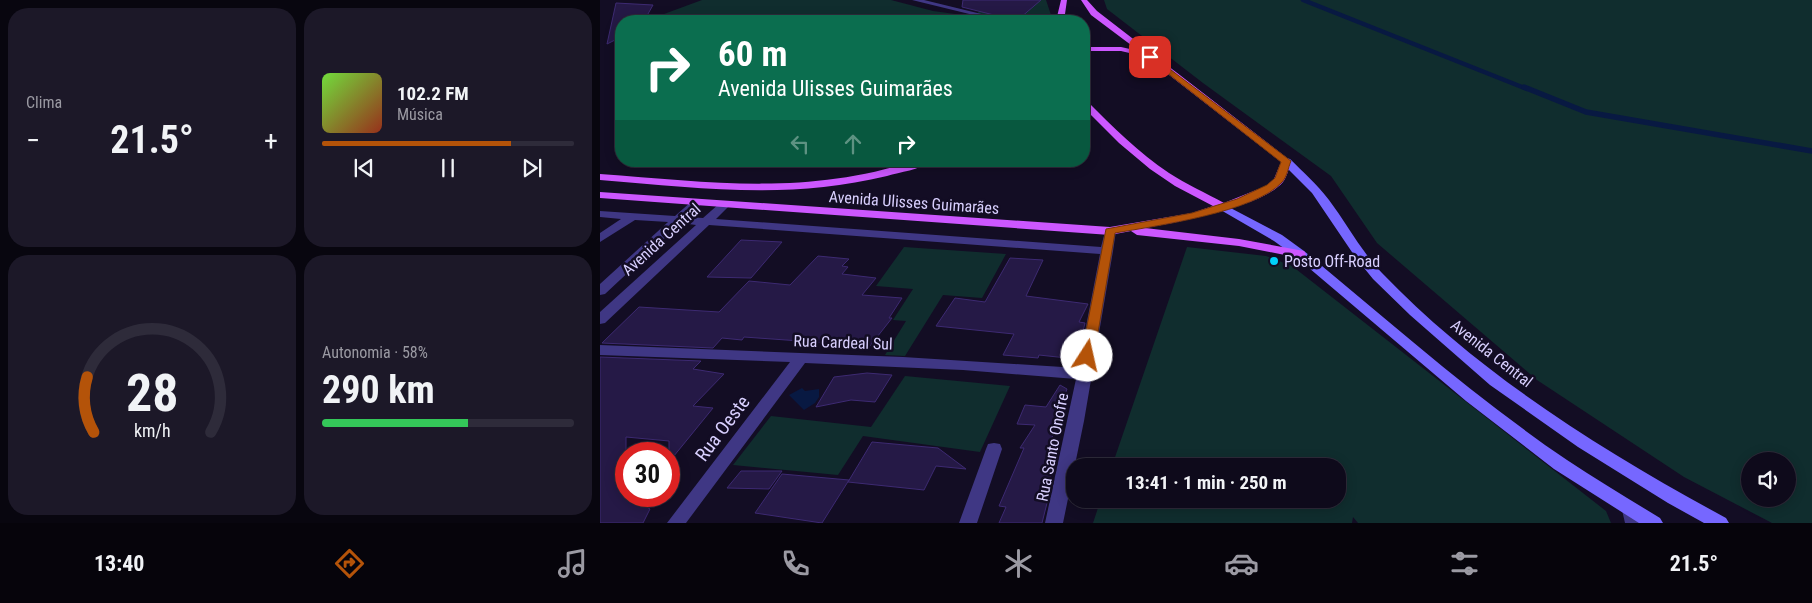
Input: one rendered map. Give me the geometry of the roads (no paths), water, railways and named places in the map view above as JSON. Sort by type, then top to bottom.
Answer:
[{"type":"main road","points":[[1061,15],[1064,0]]},
{"type":"main road","points":[[1084,0],[1088,8],[1286,161]]},
{"type":"main road","points":[[1090,50],[1121,49],[1150,57]]},
{"type":"main road","points":[[1090,109],[1128,147],[1166,176],[1278,238],[1300,254],[1474,400],[1633,517],[1654,523]]},
{"type":"main road","name":"Avenida Ulisses Guimarães","points":[[600,195],[724,206],[1117,230],[1194,216],[1223,207],[1270,188],[1279,180],[1286,161]]},
{"type":"main road","name":"Avenida Central","points":[[1286,161],[1316,191],[1350,243],[1377,276],[1447,342],[1542,414],[1622,466],[1720,523]]},
{"type":"main road","name":"Avenida Ulisses Guimarães","points":[[605,177],[778,188],[817,186],[850,181],[907,167]]},
{"type":"main road","points":[[600,185],[605,177]]},
{"type":"main road","points":[[1117,230],[1256,244],[1300,254]]},
{"type":"street","points":[[915,0],[980,15]]},
{"type":"street","name":"Avenida Central","points":[[600,291],[696,204]]},
{"type":"street","name":"Avenida Central","points":[[600,320],[724,206]]},
{"type":"street","points":[[600,214],[1107,252]]},
{"type":"street","points":[[600,238],[632,217]]},
{"type":"street","name":"Rua Santo Onofre","points":[[1054,523],[1107,252],[1117,230]]},
{"type":"street","name":"Rua Cardeal Sul","points":[[600,350],[1020,368],[1084,374]]},
{"type":"street","name":"Rua Oeste","points":[[676,523],[801,358]]},
{"type":"street","points":[[968,523],[994,449]]},
{"type":"water","points":[[802,388],[805,391],[819,389],[819,397],[815,403],[804,410],[789,395]]},
{"type":"waterway","points":[[1303,0],[1527,89]]},
{"type":"waterway","points":[[1524,87],[1586,112],[1812,151]]},
{"type":"place","name":"Posto Off-Road","points":[[1274,261]]}]
